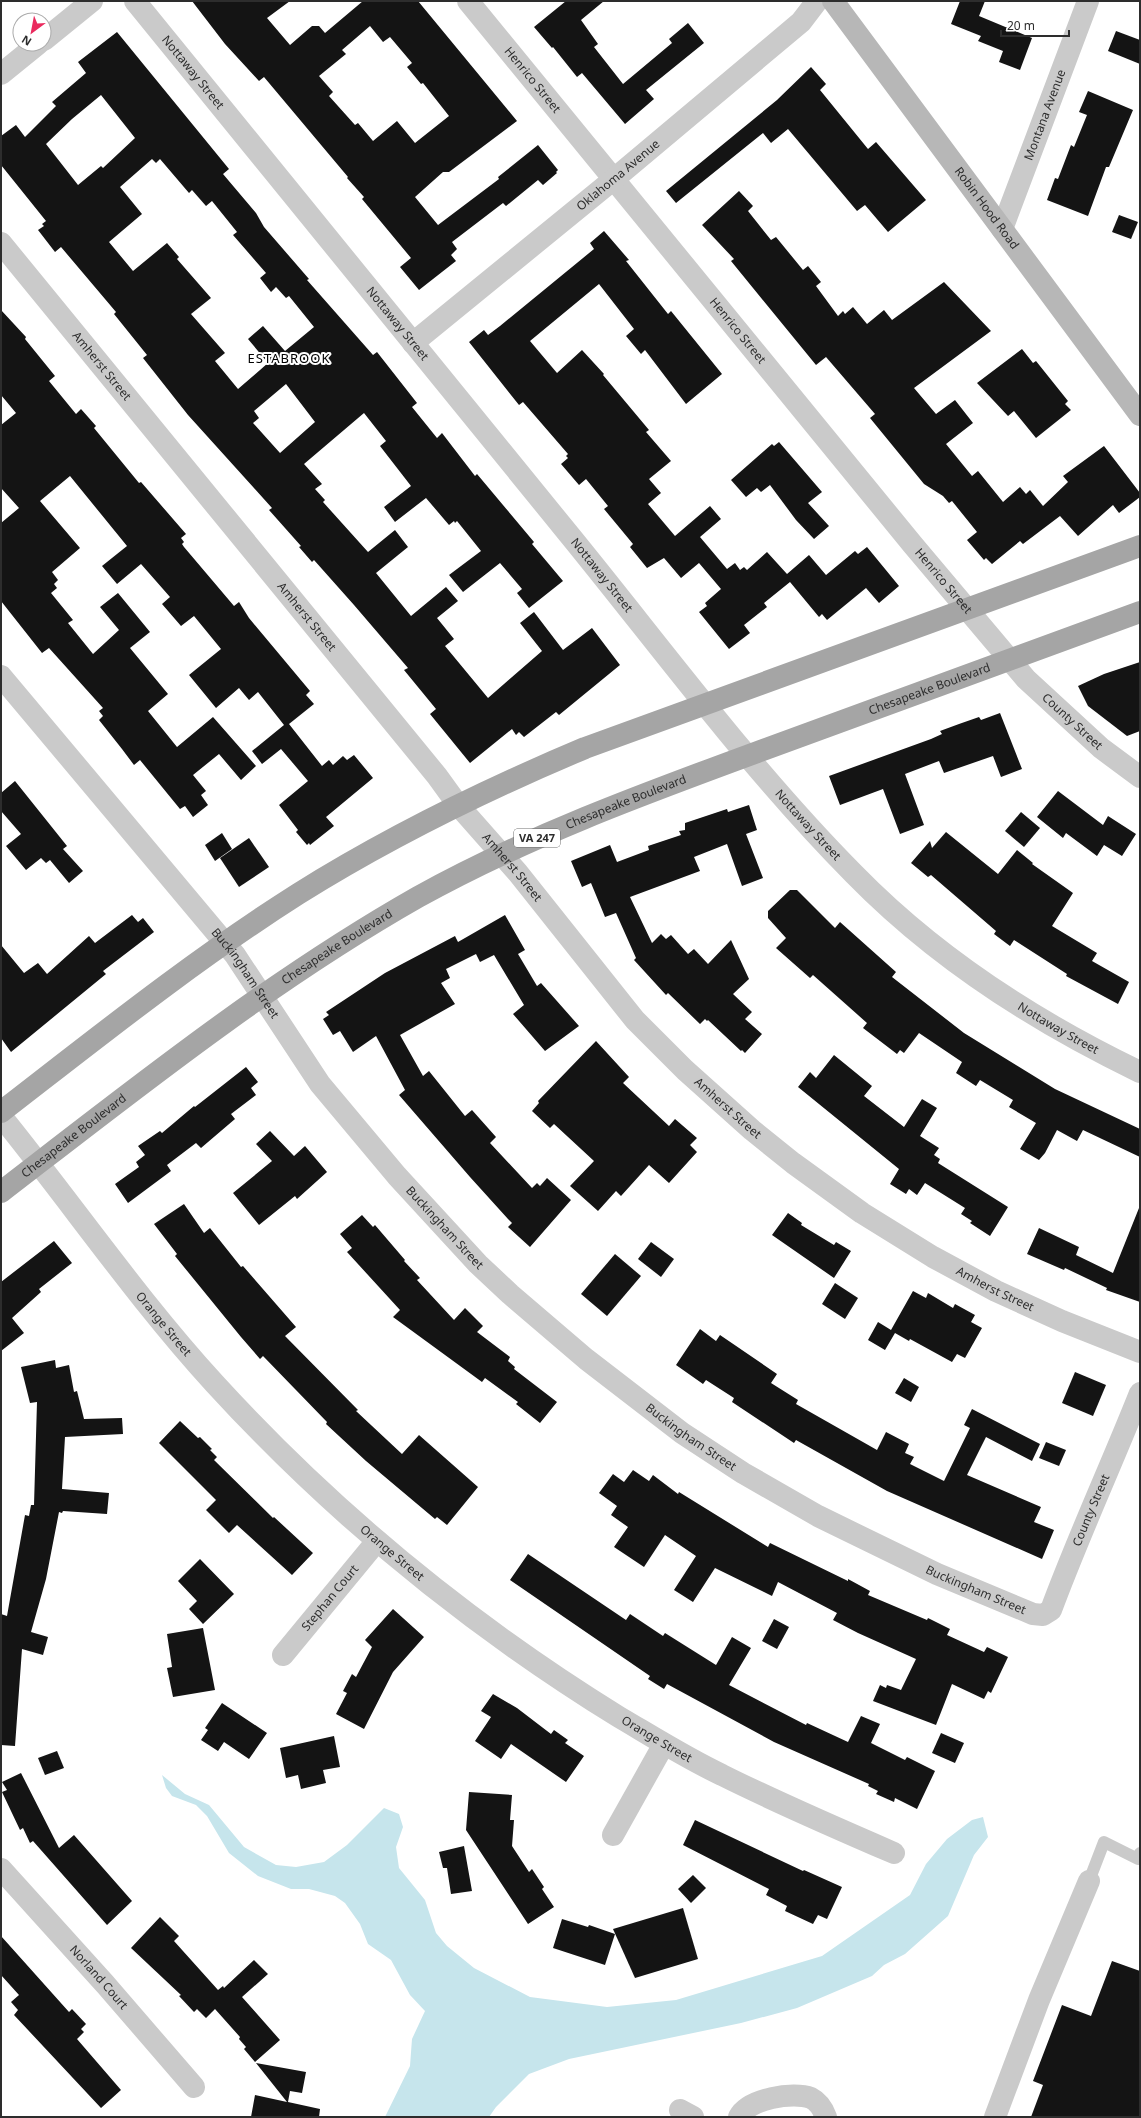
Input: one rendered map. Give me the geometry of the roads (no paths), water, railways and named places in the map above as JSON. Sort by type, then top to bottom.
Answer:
[{"type":"main road","points":[[1,1112],[127,1014],[225,943],[297,895],[366,853],[508,780],[585,748],[704,703],[1140,546]]},
{"type":"main road","name":"Chesapeake Boulevard","points":[[1,1192],[172,1061],[262,995],[310,963],[418,897],[500,855],[612,806],[1140,612]]},
{"type":"street","points":[[52,34],[92,1]]},
{"type":"street","name":"Nottaway Street","points":[[135,1],[412,343],[605,577],[704,703],[748,756],[854,875],[906,922],[961,965],[1024,1009],[1090,1048],[1140,1072]]},
{"type":"street","name":"Henrico Street","points":[[468,1],[1010,660]]},
{"type":"street","name":"Oklahoma Avenue","points":[[412,343],[614,179],[801,22],[817,1]]},
{"type":"street","name":"Robin Hood Road","points":[[833,1],[1140,415]]},
{"type":"street","name":"Montana Avenue","points":[[1002,230],[1088,1]]},
{"type":"street","points":[[1,74],[28,52]]},
{"type":"street","name":"Amherst Street","points":[[1,243],[427,764],[458,805],[518,874],[635,1020],[685,1070],[752,1130],[793,1163],[862,1213],[933,1257],[1029,1306],[1140,1352]]},
{"type":"street","name":"County Street","points":[[1010,660],[1034,688],[1100,748],[1140,777]]},
{"type":"street","name":"Buckingham Street","points":[[1,676],[225,943],[262,995],[320,1084],[397,1176],[483,1269],[586,1359],[682,1433],[743,1473],[818,1516],[937,1574],[1033,1614]]},
{"type":"street","name":"Orange Street","points":[[1,1116],[151,1309],[215,1383],[292,1462],[427,1584],[509,1645],[577,1691],[664,1744],[720,1774],[816,1820],[894,1852]]},
{"type":"street","name":"County Street","points":[[1033,1614],[1043,1614],[1051,1610],[1073,1550],[1114,1461],[1140,1393]]},
{"type":"street","name":"Stephan Court","points":[[283,1655],[378,1541]]},
{"type":"street","points":[[613,1835],[664,1744]]},
{"type":"street","name":"Norland Court","points":[[1,1869],[105,1984],[194,2087]]},
{"type":"street","points":[[995,2117],[1039,2000],[1089,1881]]},
{"type":"street","points":[[739,2117],[752,2104],[762,2100],[802,2096],[812,2098],[822,2107],[826,2117]]},
{"type":"lane","points":[[1089,1881],[1104,1842],[1138,1858],[1140,1853]]},
{"type":"water","points":[[162,1775],[185,1794],[209,1805],[244,1847],[276,1865],[296,1867],[324,1862],[347,1845],[384,1808],[399,1814],[403,1827],[396,1847],[399,1868],[425,1900],[436,1933],[447,1946],[474,1968],[530,1997],[607,2007],[676,2000],[822,1956],[910,1895],[926,1864],[947,1839],[972,1820],[983,1817],[988,1837],[974,1855],[948,1916],[905,1954],[884,1965],[872,1976],[797,2008],[741,2023],[569,2059],[529,2074],[496,2107],[489,2117],[385,2117],[410,2066],[412,2039],[425,2011],[410,1995],[391,1960],[368,1944],[360,1924],[345,1903],[335,1896],[309,1889],[291,1889],[258,1876],[229,1853],[207,1816],[196,1805],[172,1796],[166,1788]]},
{"type":"district","name":"ESTABROOK","points":[[289,358]]}]
